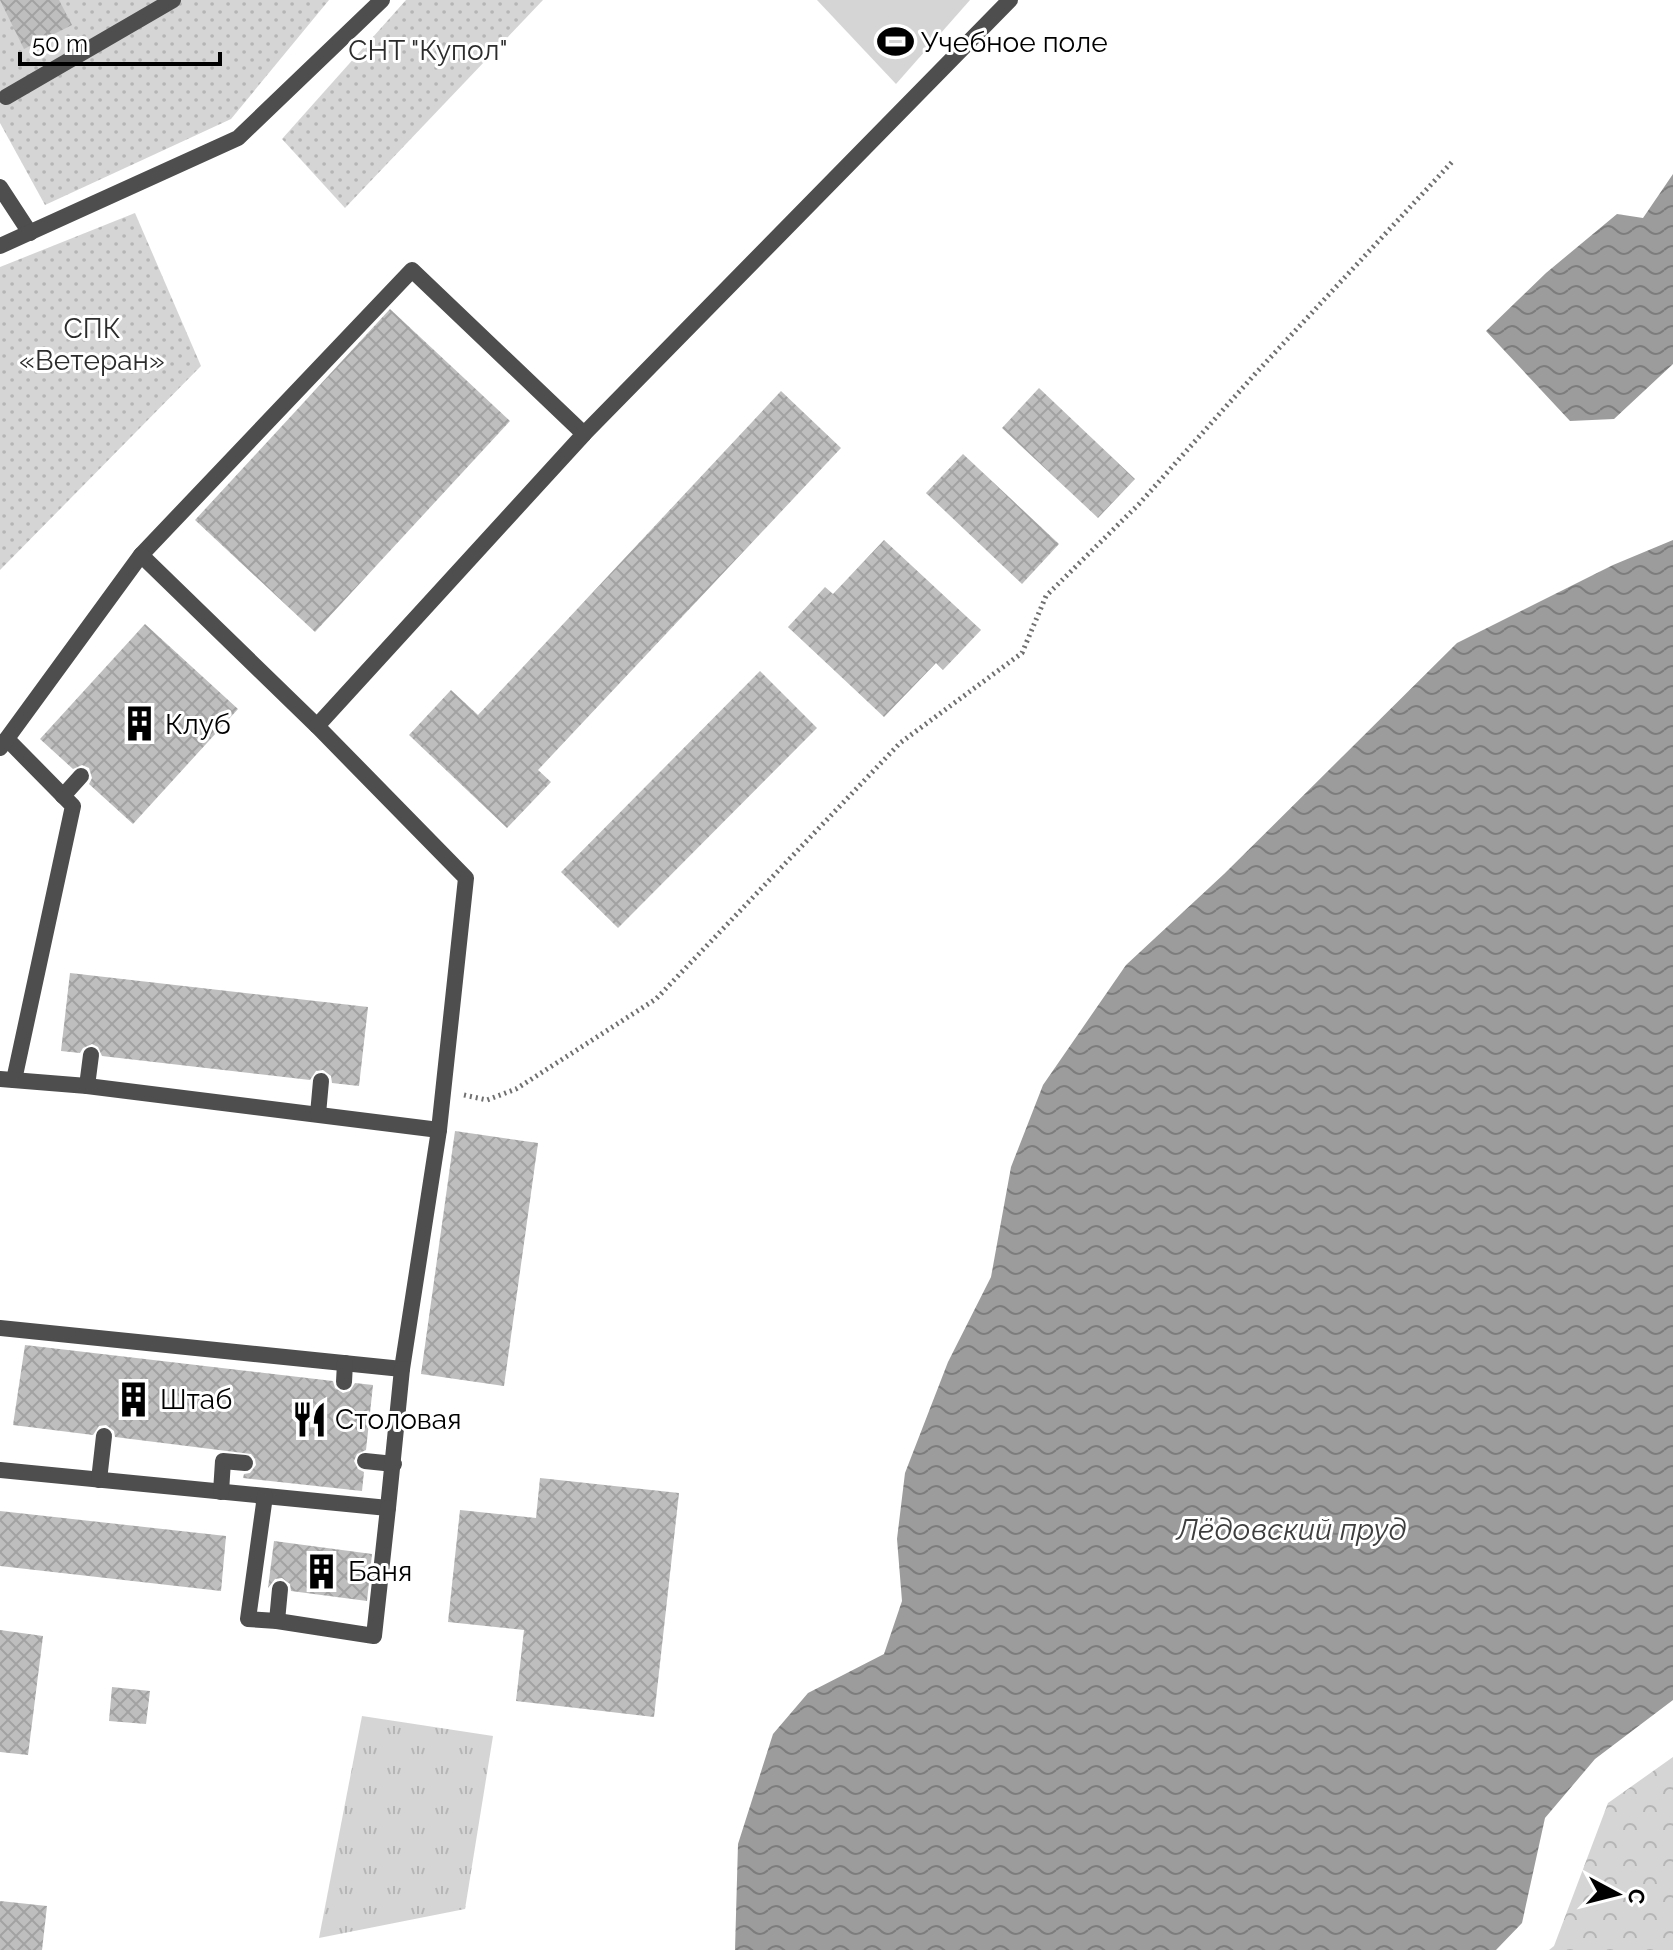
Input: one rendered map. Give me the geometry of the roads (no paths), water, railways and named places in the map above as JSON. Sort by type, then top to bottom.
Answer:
[{"type":"street","points":[[6,97],[173,0]]},
{"type":"street","points":[[0,246],[238,138],[382,0]]},
{"type":"street","points":[[317,726],[584,434],[1010,0]]},
{"type":"street","points":[[0,187],[30,233]]},
{"type":"street","points":[[439,1130],[87,1086],[7,1080],[73,806],[4,744],[141,555],[412,270],[584,434]]},
{"type":"street","points":[[141,555],[317,726],[466,878],[439,1130],[402,1369],[394,1464],[375,1591],[374,1636],[248,1619],[265,1496]]},
{"type":"street","points":[[63,796],[81,776]]},
{"type":"street","points":[[87,1086],[91,1055]]},
{"type":"street","points":[[318,1114],[321,1081]]},
{"type":"street","points":[[0,1328],[402,1369]]},
{"type":"street","points":[[344,1382],[345,1363]]},
{"type":"street","points":[[99,1480],[104,1436]]},
{"type":"street","points":[[221,1492],[223,1461],[245,1463]]},
{"type":"street","points":[[365,1461],[394,1464]]},
{"type":"street","points":[[0,1470],[388,1508]]},
{"type":"street","points":[[277,1621],[280,1589]]},
{"type":"water","points":[[1673,174],[1673,364],[1614,419],[1570,421],[1486,331],[1546,273],[1617,214],[1643,218]]},
{"type":"water","name":"Лёдовский пруд","points":[[1673,540],[1673,1700],[1595,1759],[1545,1818],[1522,1923],[1496,1950],[735,1950],[738,1844],[773,1734],[808,1693],[884,1654],[902,1601],[897,1539],[905,1473],[948,1362],[991,1277],[1011,1167],[1043,1085],[1126,965],[1224,874],[1457,643],[1613,565]]},
{"type":"place","name":"Учебное поле","points":[[895,42]]},
{"type":"place","name":"Клуб","points":[[139,724]]},
{"type":"place","name":"Штаб","points":[[134,1399]]},
{"type":"place","name":"Столовая","points":[[309,1419]]},
{"type":"place","name":"Баня","points":[[322,1571]]},
{"type":"park label","name":"СНТ \"Купол\"","points":[[428,50]]},
{"type":"park label","name":"СПК «Ветеран»","points":[[92,344]]}]
